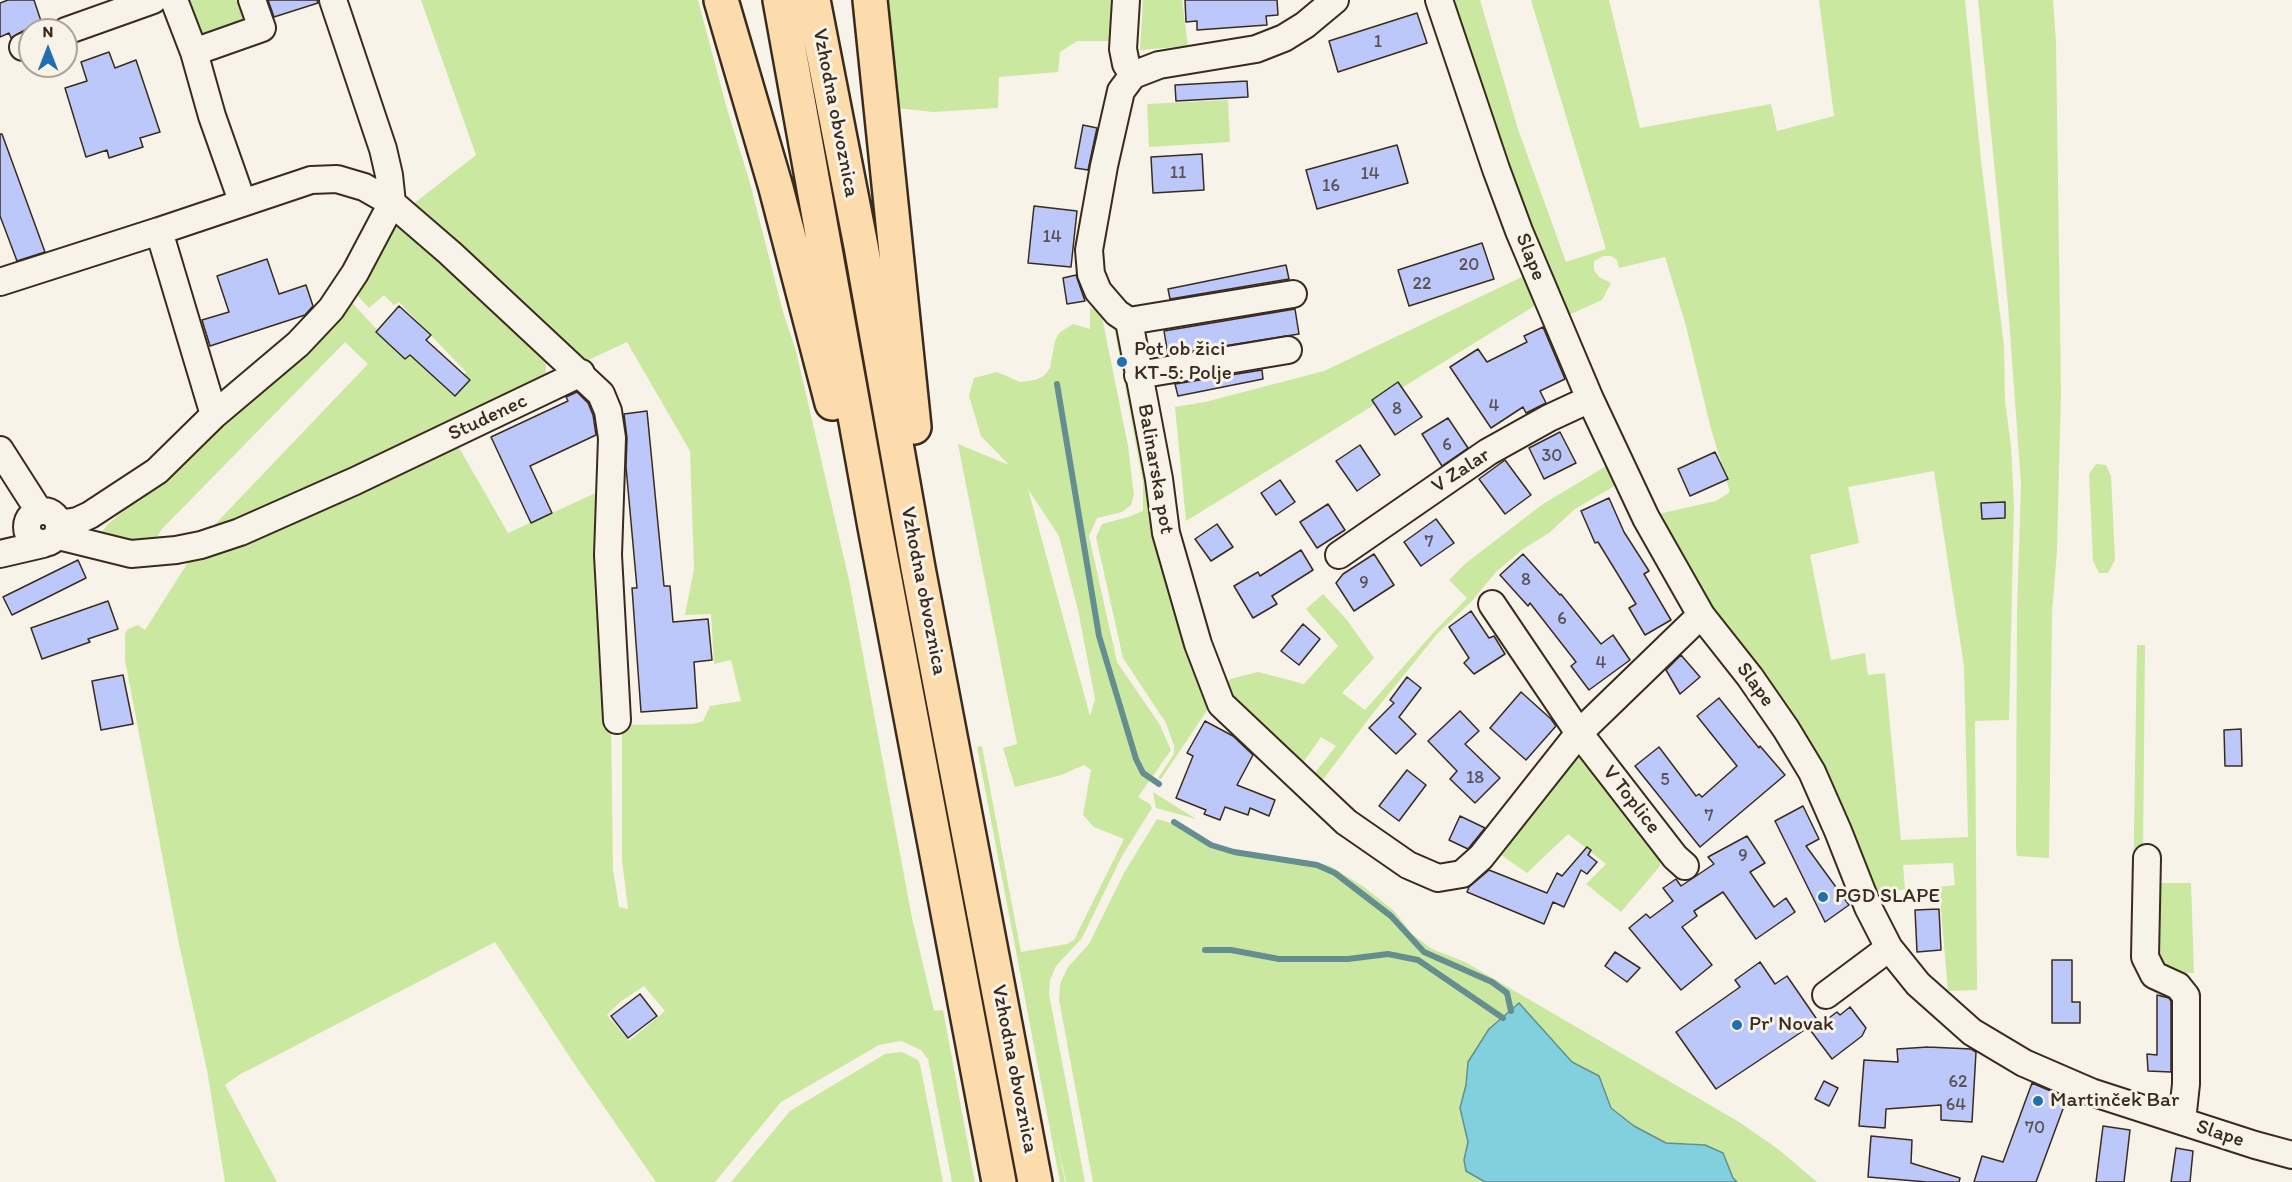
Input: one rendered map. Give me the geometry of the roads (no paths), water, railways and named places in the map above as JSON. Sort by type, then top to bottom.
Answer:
[{"type":"highway","points":[[721,0],[776,188],[830,389],[848,488],[875,527]]},
{"type":"highway","name":"Vzhodna obvoznica","points":[[780,0],[875,527],[999,1182]]},
{"type":"highway","name":"Vzhodna obvoznica","points":[[813,0],[1035,1182]]},
{"type":"highway","points":[[870,0],[913,422],[928,518],[918,568]]},
{"type":"street","points":[[78,28],[153,0]]},
{"type":"street","points":[[174,0],[194,52],[212,116],[242,201]]},
{"type":"street","points":[[194,52],[262,28],[252,0]]},
{"type":"street","points":[[0,541],[76,521],[90,515],[157,471],[214,416],[298,344],[331,309],[355,273],[392,203],[383,149],[333,0]]},
{"type":"street","points":[[1126,0],[1123,49],[1126,64],[1133,75]]},
{"type":"street","points":[[1293,294],[1129,321],[1117,313],[1098,291],[1091,274],[1089,250],[1104,166],[1121,91],[1133,75],[1159,65],[1256,49],[1284,38],[1305,25],[1335,0]]},
{"type":"street","name":"Slape","points":[[1439,0],[1514,216],[1590,399],[1646,518],[1701,615],[1750,677],[1812,772],[1868,908],[1890,948],[1918,984],[1972,1032],[2024,1063],[2091,1092],[2292,1155]]},
{"type":"street","points":[[0,282],[311,180],[337,179],[364,188],[392,203],[450,253],[601,394],[608,411],[612,438],[608,555],[618,720]]},
{"type":"street","points":[[159,231],[214,416]]},
{"type":"street","name":"Balinarska pot","points":[[1129,321],[1159,479],[1166,533],[1198,644],[1221,704],[1346,822],[1408,865],[1438,878],[1462,874],[1481,857],[1579,733]]},
{"type":"street","points":[[1138,375],[1288,350]]},
{"type":"street","name":"Studenec","points":[[0,554],[45,529],[131,554],[201,545],[240,532],[355,481],[581,373]]},
{"type":"street","name":"V Zalar","points":[[1339,555],[1488,452],[1549,418],[1590,399]]},
{"type":"street","points":[[1,455],[45,529]]},
{"type":"street","name":"V Toplice","points":[[1492,604],[1579,733],[1685,866]]},
{"type":"street","points":[[1579,733],[1701,615]]},
{"type":"street","points":[[2147,858],[2145,957],[2154,975],[2178,986],[2186,996],[2186,1084],[2182,1121]]},
{"type":"street","points":[[1826,995],[1890,948]]},
{"type":"water","points":[[1519,1003],[1572,1062],[1599,1076],[1611,1108],[1634,1126],[1666,1143],[1705,1145],[1723,1153],[1733,1178],[1737,1182],[1485,1182],[1466,1171],[1464,1160],[1468,1142],[1460,1108],[1466,1085],[1468,1062],[1489,1029]]},
{"type":"waterway","points":[[1057,384],[1099,636],[1136,759],[1143,773],[1159,784]]},
{"type":"waterway","points":[[1174,822],[1211,845],[1234,852],[1317,865],[1335,873],[1391,916],[1424,952],[1492,982],[1507,993],[1511,1011]]},
{"type":"waterway","points":[[1205,950],[1231,950],[1279,959],[1348,959],[1388,954],[1418,960],[1503,1018]]},
{"type":"place","name":"Pot ob žici KT-5: Polje","points":[[1122,362]]},
{"type":"place","name":"PGD SLAPE","points":[[1823,897]]},
{"type":"place","name":"Pr' Novak","points":[[1737,1025]]},
{"type":"place","name":"Martinček Bar","points":[[2038,1101]]}]
